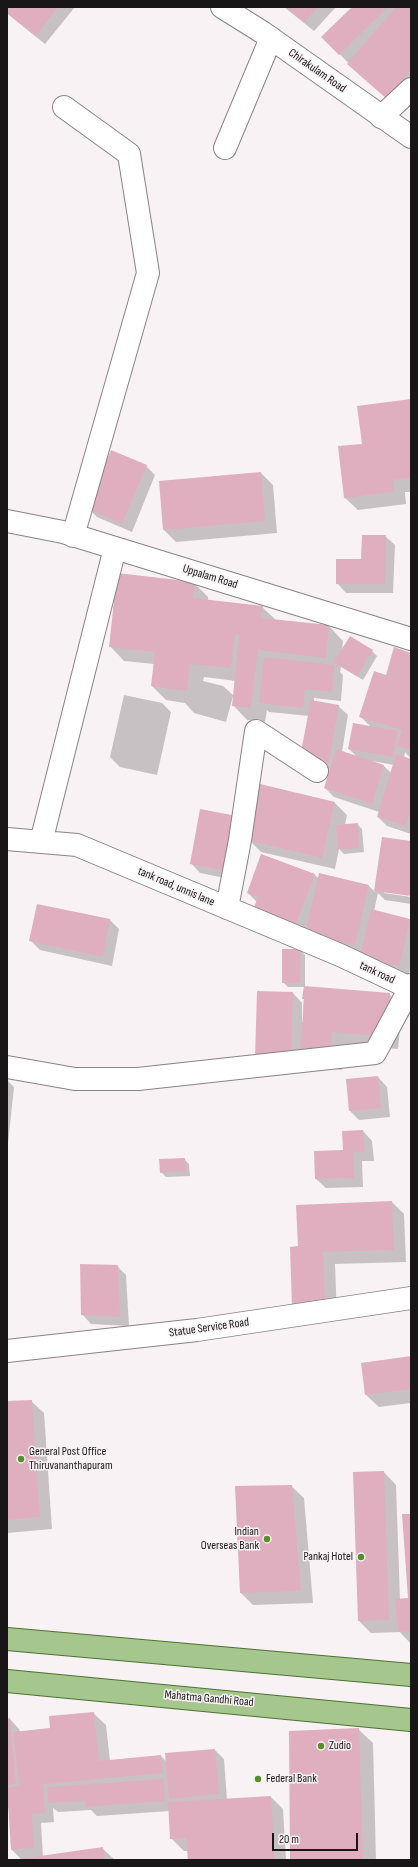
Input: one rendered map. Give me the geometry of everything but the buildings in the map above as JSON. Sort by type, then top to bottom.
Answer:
[{"type":"main road","points":[[7,1639],[411,1675]]},
{"type":"main road","name":"Mahatma Gandhi Road","points":[[7,1681],[411,1720]]},
{"type":"street","name":"Chirakulam Road","points":[[222,7],[271,38],[411,137]]},
{"type":"street","points":[[225,148],[271,38]]},
{"type":"street","points":[[381,117],[411,89]]},
{"type":"street","points":[[64,107],[129,154],[148,273],[74,536]]},
{"type":"street","name":"Uppalam Road","points":[[7,521],[74,536],[411,639]]},
{"type":"street","points":[[41,842],[115,548]]},
{"type":"street","points":[[226,908],[240,840],[256,731],[316,771]]},
{"type":"street","name":"tank road, unnis lane","points":[[8,843],[41,842],[76,845],[340,956]]},
{"type":"street","name":"tank road","points":[[340,956],[411,987]]},
{"type":"street","points":[[7,1067],[75,1079],[138,1079],[375,1053],[411,987]]},
{"type":"street","name":"Statue Service Road","points":[[7,1351],[197,1330],[411,1298]]},
{"type":"place","name":"General Post Office Thiruvananthapuram","points":[[21,1459]]},
{"type":"place","name":"Indian Overseas Bank","points":[[267,1539]]},
{"type":"place","name":"Pankaj Hotel","points":[[361,1557]]},
{"type":"place","name":"Zudio","points":[[321,1746]]},
{"type":"place","name":"Federal Bank","points":[[258,1779]]}]
